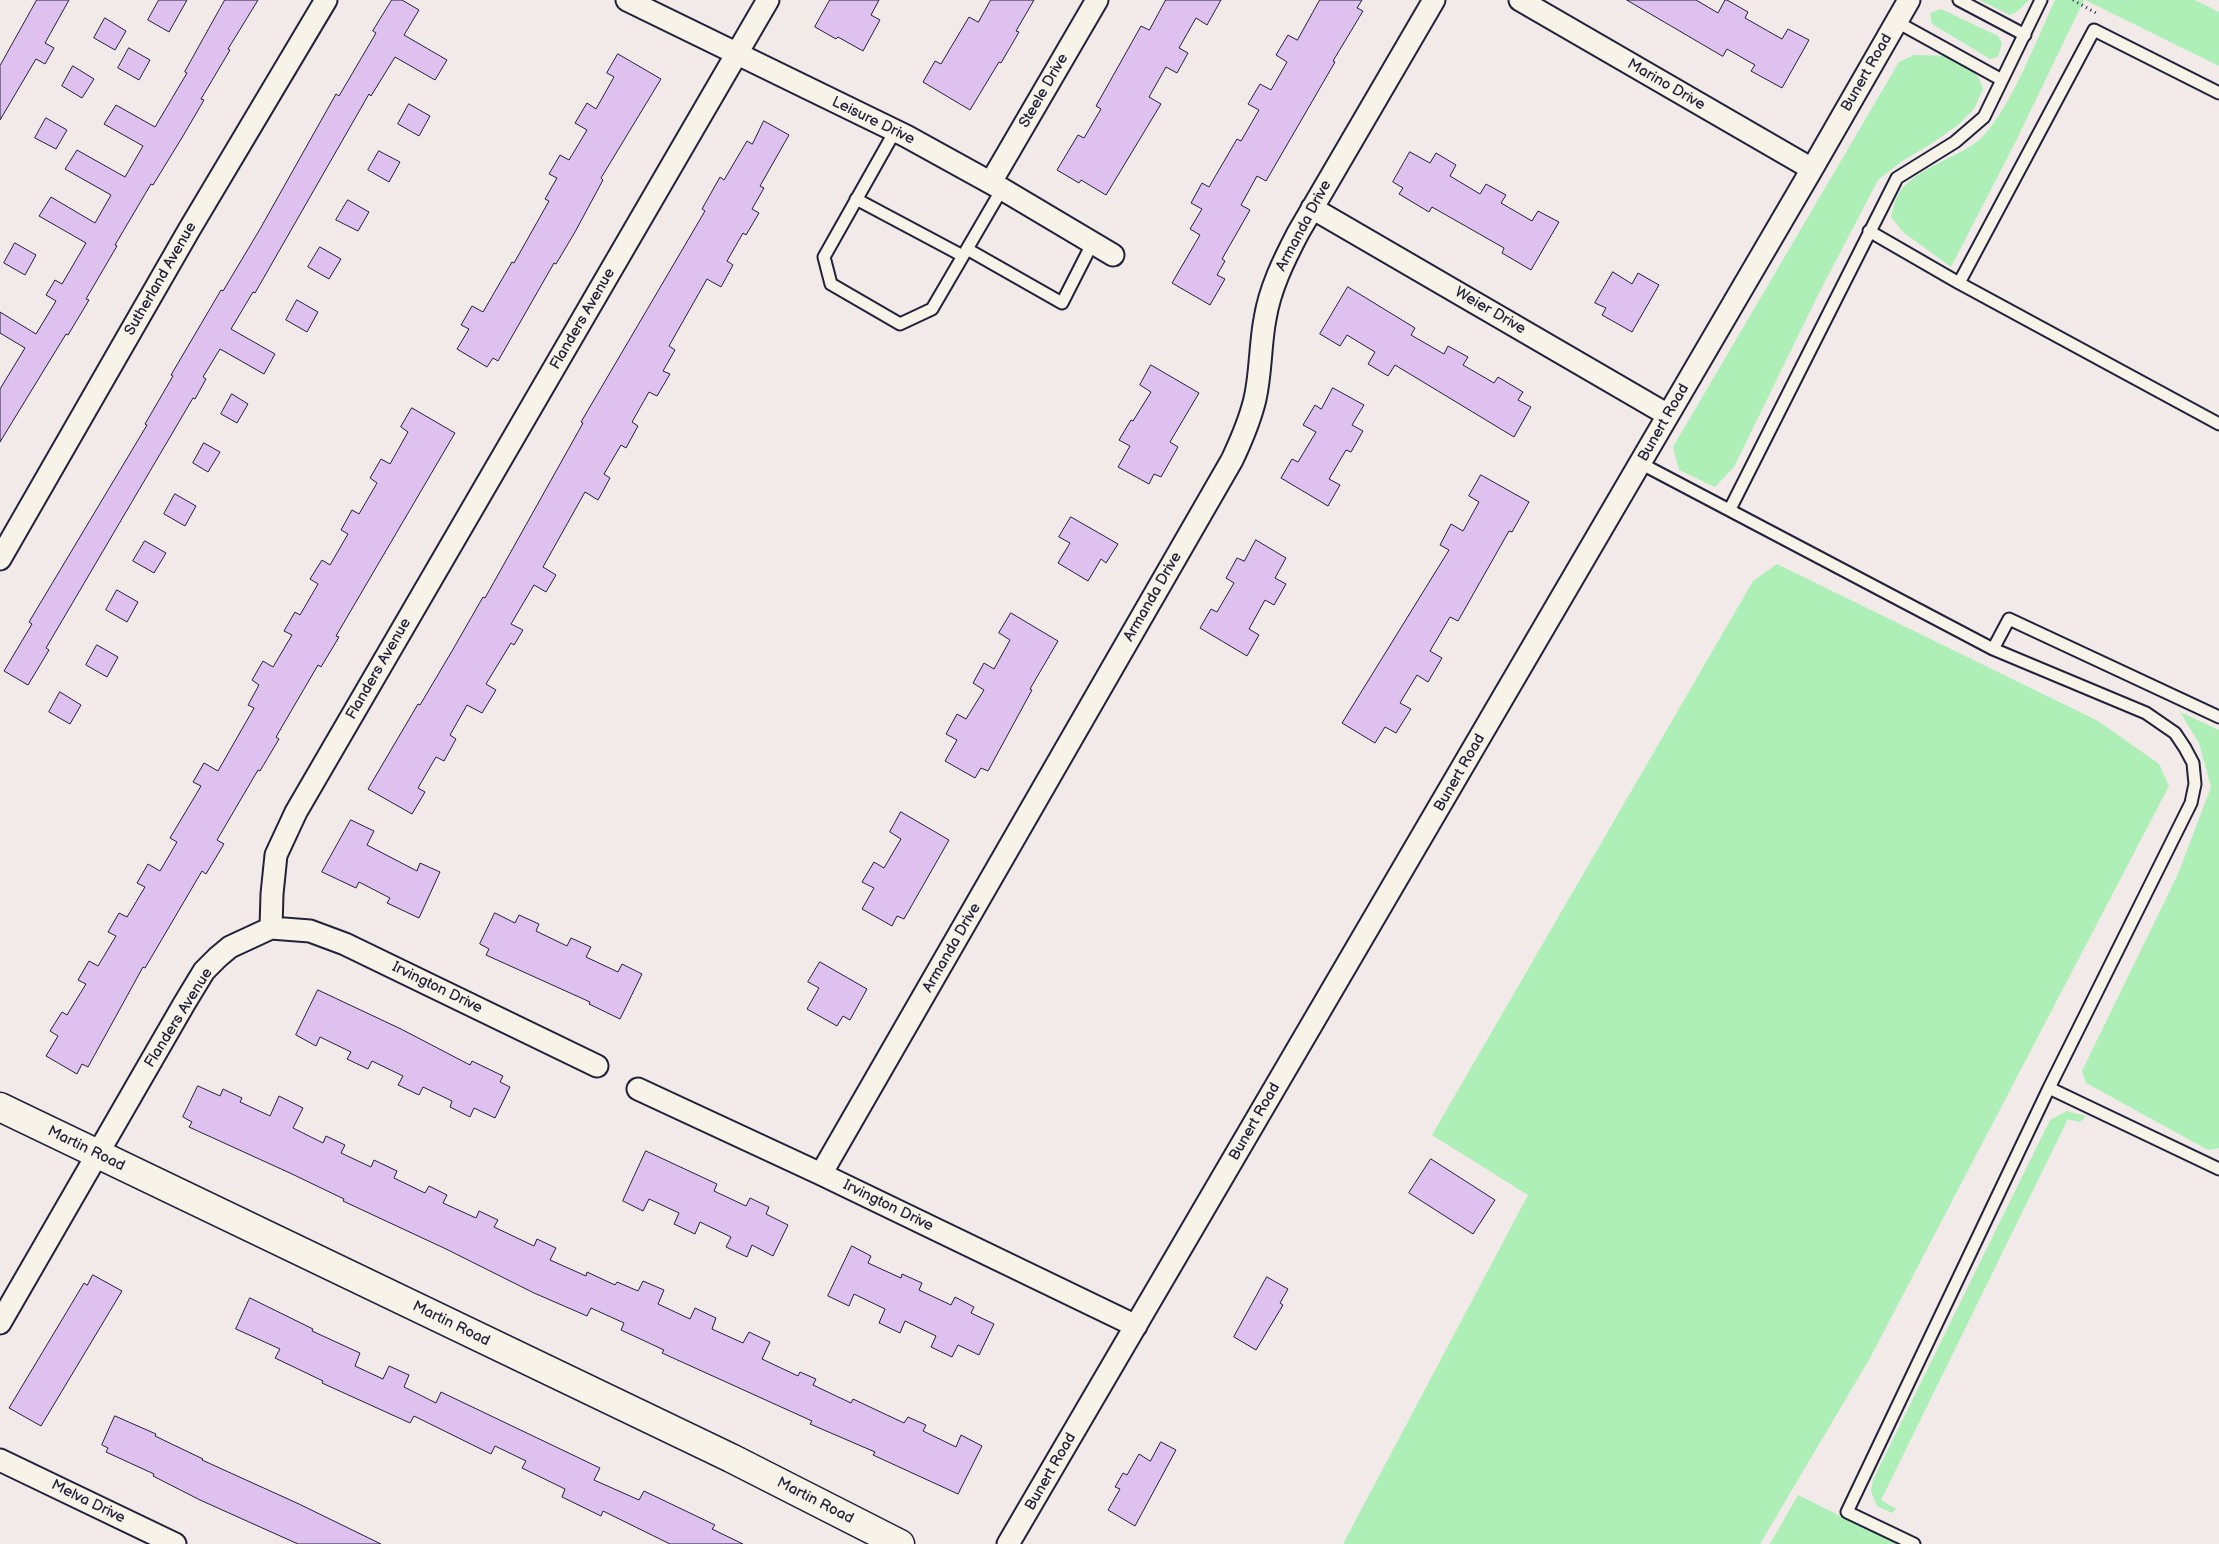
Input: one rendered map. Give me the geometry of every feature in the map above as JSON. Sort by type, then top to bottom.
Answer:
[{"type":"street","name":"Sutherland Avenue","points":[[0,559],[189,230],[326,0]]},
{"type":"street","name":"Leisure Drive","points":[[627,0],[895,131],[996,186],[1113,254]]},
{"type":"street","name":"Flanders Avenue","points":[[0,1323],[204,971],[230,947],[271,928],[276,855],[296,812],[768,0]]},
{"type":"street","name":"Steele Drive","points":[[996,186],[1097,0]]},
{"type":"street","name":"Armanda Drive","points":[[822,1174],[1232,460],[1246,427],[1255,398],[1265,319],[1273,289],[1284,262],[1312,208],[1434,0]]},
{"type":"street","name":"Marino Drive","points":[[1520,0],[1812,170]]},
{"type":"street","name":"Bunert Road","points":[[1008,1544],[1812,170],[1909,0]]},
{"type":"street","name":"Weier Drive","points":[[1312,208],[1668,415]]},
{"type":"street","name":"Irvington Drive","points":[[271,928],[310,931],[345,944],[597,1066]]},
{"type":"street","name":"Irvington Drive","points":[[638,1089],[822,1174],[1136,1326]]},
{"type":"street","name":"Martin Road","points":[[0,1107],[722,1454],[900,1544]]},
{"type":"street","name":"Melva Drive","points":[[0,1460],[175,1544]]},
{"type":"lane","points":[[1959,0],[2024,35]]},
{"type":"lane","points":[[1730,509],[1897,178],[1969,132],[1984,117],[2042,0]]},
{"type":"lane","points":[[1897,22],[2002,80]]},
{"type":"lane","points":[[1959,283],[2094,30],[2219,92]]},
{"type":"lane","points":[[895,131],[824,258],[831,284],[900,324],[932,309],[965,252],[996,186]]},
{"type":"lane","points":[[856,199],[965,252],[1062,303],[1093,242]]},
{"type":"lane","points":[[1869,231],[1959,283],[2219,424]]},
{"type":"lane","points":[[1640,463],[1993,648],[2146,713],[2176,733],[2193,764],[2195,784],[2191,802],[2182,823],[2049,1088],[1847,1512],[1914,1544]]},
{"type":"lane","points":[[1993,648],[2009,619],[2219,717]]},
{"type":"lane","points":[[2049,1088],[2219,1170]]},
{"type":"green space","points":[[1979,0],[2029,0],[2018,11],[2010,15]]},
{"type":"green space","points":[[2055,0],[2084,0],[2016,141],[1951,267],[1903,232],[1891,217],[1896,200],[1913,178],[1969,147],[1979,140],[1990,128],[2001,113],[2022,74]]},
{"type":"green space","points":[[2085,0],[2195,0],[2219,12],[2219,66]]},
{"type":"green space","points":[[1941,9],[1998,36],[2002,43],[1998,57],[1990,59],[1932,24],[1930,13]]},
{"type":"green space","points":[[1914,55],[1958,56],[1979,78],[1983,89],[1974,109],[1958,125],[1902,161],[1878,180],[1818,295],[1734,467],[1715,487],[1679,470],[1673,447],[1899,62]]},
{"type":"green space","points":[[1777,564],[2098,721],[2159,764],[2169,786],[1870,1358],[1760,1544],[1343,1544],[1528,1195],[1432,1135],[1753,581]]},
{"type":"green space","points":[[2180,712],[2219,730],[2219,1148],[2208,1150],[2086,1083],[2082,1071],[2178,874],[2211,787],[2199,743]]},
{"type":"green space","points":[[2067,1111],[2086,1116],[2080,1122],[2068,1119],[1881,1500],[1896,1509],[1892,1513],[1877,1506],[1871,1491],[1873,1480],[2050,1120]]},
{"type":"green space","points":[[1798,1495],[1897,1544],[1770,1544]]},
{"type":"building","points":[[37,0],[69,0],[45,43],[54,48],[45,64],[36,59],[0,120],[0,66]]},
{"type":"building","points":[[159,0],[187,0],[169,32],[148,20]]},
{"type":"building","points":[[225,0],[258,0],[228,49],[230,50],[201,99],[204,100],[183,136],[153,185],[151,184],[115,245],[117,246],[86,299],[89,300],[0,442],[0,389],[25,348],[0,333],[0,312],[36,334],[56,301],[46,295],[55,280],[62,284],[86,243],[39,216],[51,197],[95,223],[111,195],[65,169],[77,150],[125,177],[143,146],[104,124],[116,105],[155,127],[187,73],[185,72]]},
{"type":"building","points":[[392,0],[402,0],[419,10],[404,35],[447,60],[435,80],[395,57],[371,96],[369,94],[255,293],[253,292],[231,329],[275,354],[264,374],[220,349],[203,377],[206,379],[195,399],[193,398],[46,648],[49,650],[28,685],[4,671],[32,624],[29,622],[147,425],[145,424],[173,376],[171,375],[221,290],[223,291],[260,229],[336,94],[339,96],[376,33],[373,31]]},
{"type":"building","points":[[830,0],[879,0],[871,15],[880,20],[863,51],[815,27]]},
{"type":"building","points":[[991,0],[1034,0],[1016,31],[1019,32],[1001,63],[999,62],[970,110],[923,82],[935,61],[941,64],[969,17],[978,22]]},
{"type":"building","points":[[1166,0],[1221,0],[1207,25],[1196,18],[1179,48],[1188,53],[1177,73],[1166,67],[1149,97],[1161,104],[1106,195],[1081,180],[1079,183],[1057,170],[1078,135],[1084,138],[1101,109],[1096,106],[1141,26],[1149,30]]},
{"type":"building","points":[[1320,0],[1362,0],[1357,8],[1363,11],[1266,181],[1257,176],[1241,205],[1250,210],[1222,259],[1225,261],[1217,275],[1225,279],[1210,305],[1172,283],[1200,235],[1190,229],[1202,209],[1191,203],[1202,183],[1209,187],[1237,139],[1241,141],[1259,110],[1248,104],[1260,84],[1271,90],[1287,62],[1276,55],[1288,35],[1297,40]]},
{"type":"building","points":[[1627,0],[1696,0],[1718,13],[1725,0],[1727,0],[1748,12],[1745,18],[1782,39],[1788,29],[1809,40],[1782,88],[1751,71],[1755,65],[1727,49],[1723,56]]},
{"type":"building","points":[[105,18],[126,31],[115,50],[94,38]]},
{"type":"building","points":[[129,48],[150,60],[139,80],[118,68]]},
{"type":"building","points":[[618,54],[661,79],[601,178],[603,180],[575,232],[556,264],[554,263],[498,361],[493,358],[487,367],[457,349],[469,329],[461,325],[472,306],[483,312],[512,262],[514,263],[549,201],[545,199],[557,178],[549,174],[560,155],[569,160],[587,130],[575,123],[587,103],[596,109],[614,77],[607,73]]},
{"type":"building","points":[[73,66],[94,79],[82,98],[62,86]]},
{"type":"building","points":[[409,104],[430,116],[419,136],[398,124]]},
{"type":"building","points":[[46,118],[67,130],[56,149],[35,138]]},
{"type":"building","points":[[764,121],[789,135],[760,186],[764,188],[752,209],[759,213],[746,235],[743,233],[727,261],[733,265],[721,287],[707,279],[669,346],[675,350],[663,371],[670,374],[657,396],[649,392],[632,422],[638,426],[626,448],[621,445],[604,474],[610,478],[598,500],[585,492],[543,567],[556,575],[546,592],[534,585],[511,624],[523,630],[514,645],[511,643],[486,684],[496,690],[482,713],[467,705],[450,735],[456,739],[444,761],[436,757],[418,788],[425,792],[412,814],[368,789],[483,597],[485,598],[583,423],[581,422],[705,211],[702,209],[720,177],[724,180],[747,141],[752,144]]},
{"type":"building","points":[[379,151],[400,162],[389,182],[368,170]]},
{"type":"building","points":[[1410,152],[1430,163],[1436,153],[1456,165],[1450,176],[1480,194],[1486,184],[1506,195],[1501,203],[1532,221],[1538,211],[1559,222],[1531,270],[1502,253],[1504,248],[1432,207],[1429,212],[1399,194],[1403,188],[1393,182]]},
{"type":"building","points":[[348,200],[369,212],[358,231],[336,220]]},
{"type":"building","points":[[15,243],[36,255],[25,275],[4,263]]},
{"type":"building","points":[[320,247],[341,259],[329,279],[308,267]]},
{"type":"building","points":[[1613,272],[1632,284],[1638,273],[1659,285],[1632,332],[1602,315],[1606,308],[1595,303]]},
{"type":"building","points":[[1348,287],[1415,328],[1411,335],[1444,354],[1448,346],[1468,357],[1463,365],[1494,383],[1498,377],[1523,392],[1518,400],[1531,407],[1514,437],[1395,365],[1388,376],[1368,364],[1375,352],[1347,335],[1340,346],[1320,334]]},
{"type":"building","points":[[297,300],[318,312],[307,332],[286,320]]},
{"type":"building","points":[[1151,365],[1199,393],[1170,442],[1178,447],[1161,477],[1154,474],[1149,484],[1118,467],[1130,446],[1119,440],[1151,392],[1140,385]]},
{"type":"building","points":[[1333,388],[1364,405],[1352,425],[1363,431],[1351,452],[1346,450],[1329,479],[1340,485],[1328,506],[1281,478],[1292,459],[1298,462],[1316,432],[1303,425],[1315,405],[1321,409]]},
{"type":"building","points":[[232,394],[248,404],[237,423],[221,414]]},
{"type":"building","points":[[412,408],[455,433],[336,636],[339,637],[321,667],[318,665],[276,737],[279,739],[260,771],[258,770],[217,840],[224,844],[206,874],[202,871],[145,968],[143,967],[88,1067],[82,1064],[77,1074],[46,1056],[58,1036],[50,1031],[62,1012],[67,1015],[86,984],[78,980],[89,961],[98,966],[116,936],[108,932],[119,913],[127,917],[145,887],[137,883],[148,864],[160,871],[177,842],[170,838],[201,786],[193,782],[204,763],[218,771],[254,708],[248,705],[259,685],[252,680],[263,661],[273,667],[292,635],[284,631],[295,612],[300,615],[318,584],[310,579],[322,560],[330,565],[348,534],[341,530],[352,510],[359,514],[377,483],[370,478],[381,459],[390,464],[408,432],[401,427]]},
{"type":"building","points":[[204,443],[220,452],[208,472],[193,463]]},
{"type":"building","points":[[1481,475],[1529,502],[1512,532],[1509,531],[1458,621],[1450,617],[1430,651],[1442,658],[1428,682],[1417,675],[1400,703],[1411,709],[1396,733],[1385,727],[1375,743],[1342,723],[1449,550],[1440,545],[1451,524],[1463,531],[1479,502],[1469,496]]},
{"type":"building","points":[[175,494],[196,506],[185,526],[164,514]]},
{"type":"building","points":[[1071,517],[1118,544],[1106,563],[1101,559],[1088,581],[1058,563],[1070,543],[1059,537]]},
{"type":"building","points":[[1256,540],[1286,558],[1275,578],[1286,584],[1274,605],[1265,600],[1249,629],[1259,635],[1247,656],[1200,628],[1211,609],[1217,612],[1234,583],[1226,578],[1237,558],[1244,561]]},
{"type":"building","points":[[145,541],[166,553],[154,573],[133,561]]},
{"type":"building","points":[[117,590],[138,602],[127,622],[106,610]]},
{"type":"building","points":[[1011,613],[1058,641],[1030,689],[1032,690],[988,771],[981,768],[975,778],[945,761],[957,740],[946,734],[957,714],[966,719],[984,690],[973,683],[984,663],[994,669],[1010,640],[999,633]]},
{"type":"building","points":[[97,645],[118,657],[107,677],[86,665]]},
{"type":"building","points":[[60,692],[81,705],[70,724],[49,712]]},
{"type":"building","points":[[901,812],[949,840],[904,919],[897,916],[892,926],[862,909],[874,888],[862,882],[874,862],[884,868],[901,839],[890,832]]},
{"type":"building","points":[[351,820],[374,831],[367,845],[417,871],[420,863],[440,872],[419,918],[387,903],[390,898],[359,882],[356,888],[322,872]]},
{"type":"building","points":[[495,913],[515,923],[519,915],[539,924],[536,931],[567,946],[571,938],[591,947],[586,957],[618,972],[622,964],[642,974],[620,1019],[589,1004],[590,1002],[486,955],[489,949],[480,944]]},
{"type":"building","points":[[820,962],[867,989],[850,1020],[843,1016],[837,1026],[807,1009],[819,988],[808,982]]},
{"type":"building","points":[[318,990],[401,1029],[470,1065],[472,1061],[503,1076],[500,1082],[510,1087],[495,1118],[474,1108],[470,1117],[450,1107],[452,1101],[423,1087],[419,1095],[398,1085],[403,1076],[372,1061],[368,1069],[347,1059],[351,1052],[320,1037],[316,1046],[296,1035]]},
{"type":"building","points":[[198,1086],[220,1096],[223,1089],[242,1098],[240,1102],[270,1116],[279,1096],[303,1108],[293,1128],[323,1143],[326,1136],[345,1145],[341,1153],[371,1167],[374,1160],[397,1171],[394,1178],[425,1193],[429,1186],[447,1195],[443,1203],[476,1218],[479,1211],[498,1220],[494,1227],[534,1246],[537,1239],[556,1248],[550,1260],[586,1276],[587,1272],[615,1285],[617,1282],[638,1291],[643,1281],[664,1290],[658,1304],[690,1319],[695,1308],[716,1318],[712,1329],[743,1343],[749,1332],[770,1342],[762,1359],[798,1376],[800,1372],[816,1379],[813,1385],[851,1403],[853,1399],[904,1423],[908,1417],[926,1425],[923,1431],[956,1447],[961,1435],[982,1446],[958,1494],[873,1455],[875,1452],[810,1424],[812,1421],[662,1353],[664,1350],[621,1330],[624,1323],[591,1308],[587,1316],[534,1293],[343,1201],[344,1199],[189,1127],[192,1122],[183,1117]]},
{"type":"building","points":[[646,1151],[717,1184],[714,1191],[746,1206],[750,1198],[769,1207],[766,1214],[788,1225],[773,1256],[752,1245],[747,1257],[726,1247],[731,1237],[700,1222],[695,1234],[674,1224],[679,1213],[649,1199],[643,1211],[623,1201]]},
{"type":"building","points":[[1431,1159],[1495,1200],[1473,1234],[1409,1193]]},
{"type":"building","points":[[852,1246],[871,1256],[868,1263],[901,1278],[902,1274],[922,1283],[919,1290],[951,1305],[955,1297],[974,1307],[971,1313],[994,1324],[979,1355],[958,1345],[952,1357],[931,1347],[936,1336],[905,1321],[900,1333],[879,1323],[885,1309],[854,1294],[849,1306],[828,1296]]},
{"type":"building","points":[[93,1275],[122,1291],[41,1426],[9,1408],[84,1283],[87,1285]]},
{"type":"building","points":[[1267,1277],[1288,1289],[1280,1303],[1283,1305],[1256,1350],[1234,1337]]},
{"type":"building","points":[[250,1298],[313,1329],[312,1331],[360,1353],[355,1366],[383,1379],[389,1366],[409,1375],[404,1387],[436,1403],[441,1392],[600,1468],[594,1480],[639,1500],[644,1491],[715,1525],[712,1529],[743,1544],[670,1544],[603,1511],[601,1516],[562,1497],[565,1489],[522,1468],[526,1461],[495,1446],[491,1454],[414,1416],[410,1423],[322,1383],[323,1381],[275,1358],[280,1349],[236,1329]]},
{"type":"building","points":[[115,1416],[156,1434],[155,1436],[202,1460],[381,1544],[298,1544],[200,1500],[153,1476],[154,1474],[106,1452],[108,1448],[102,1445]]},
{"type":"building","points":[[1161,1442],[1176,1450],[1135,1526],[1108,1510],[1120,1489],[1115,1487],[1123,1473],[1127,1475],[1139,1454],[1150,1461]]}]
